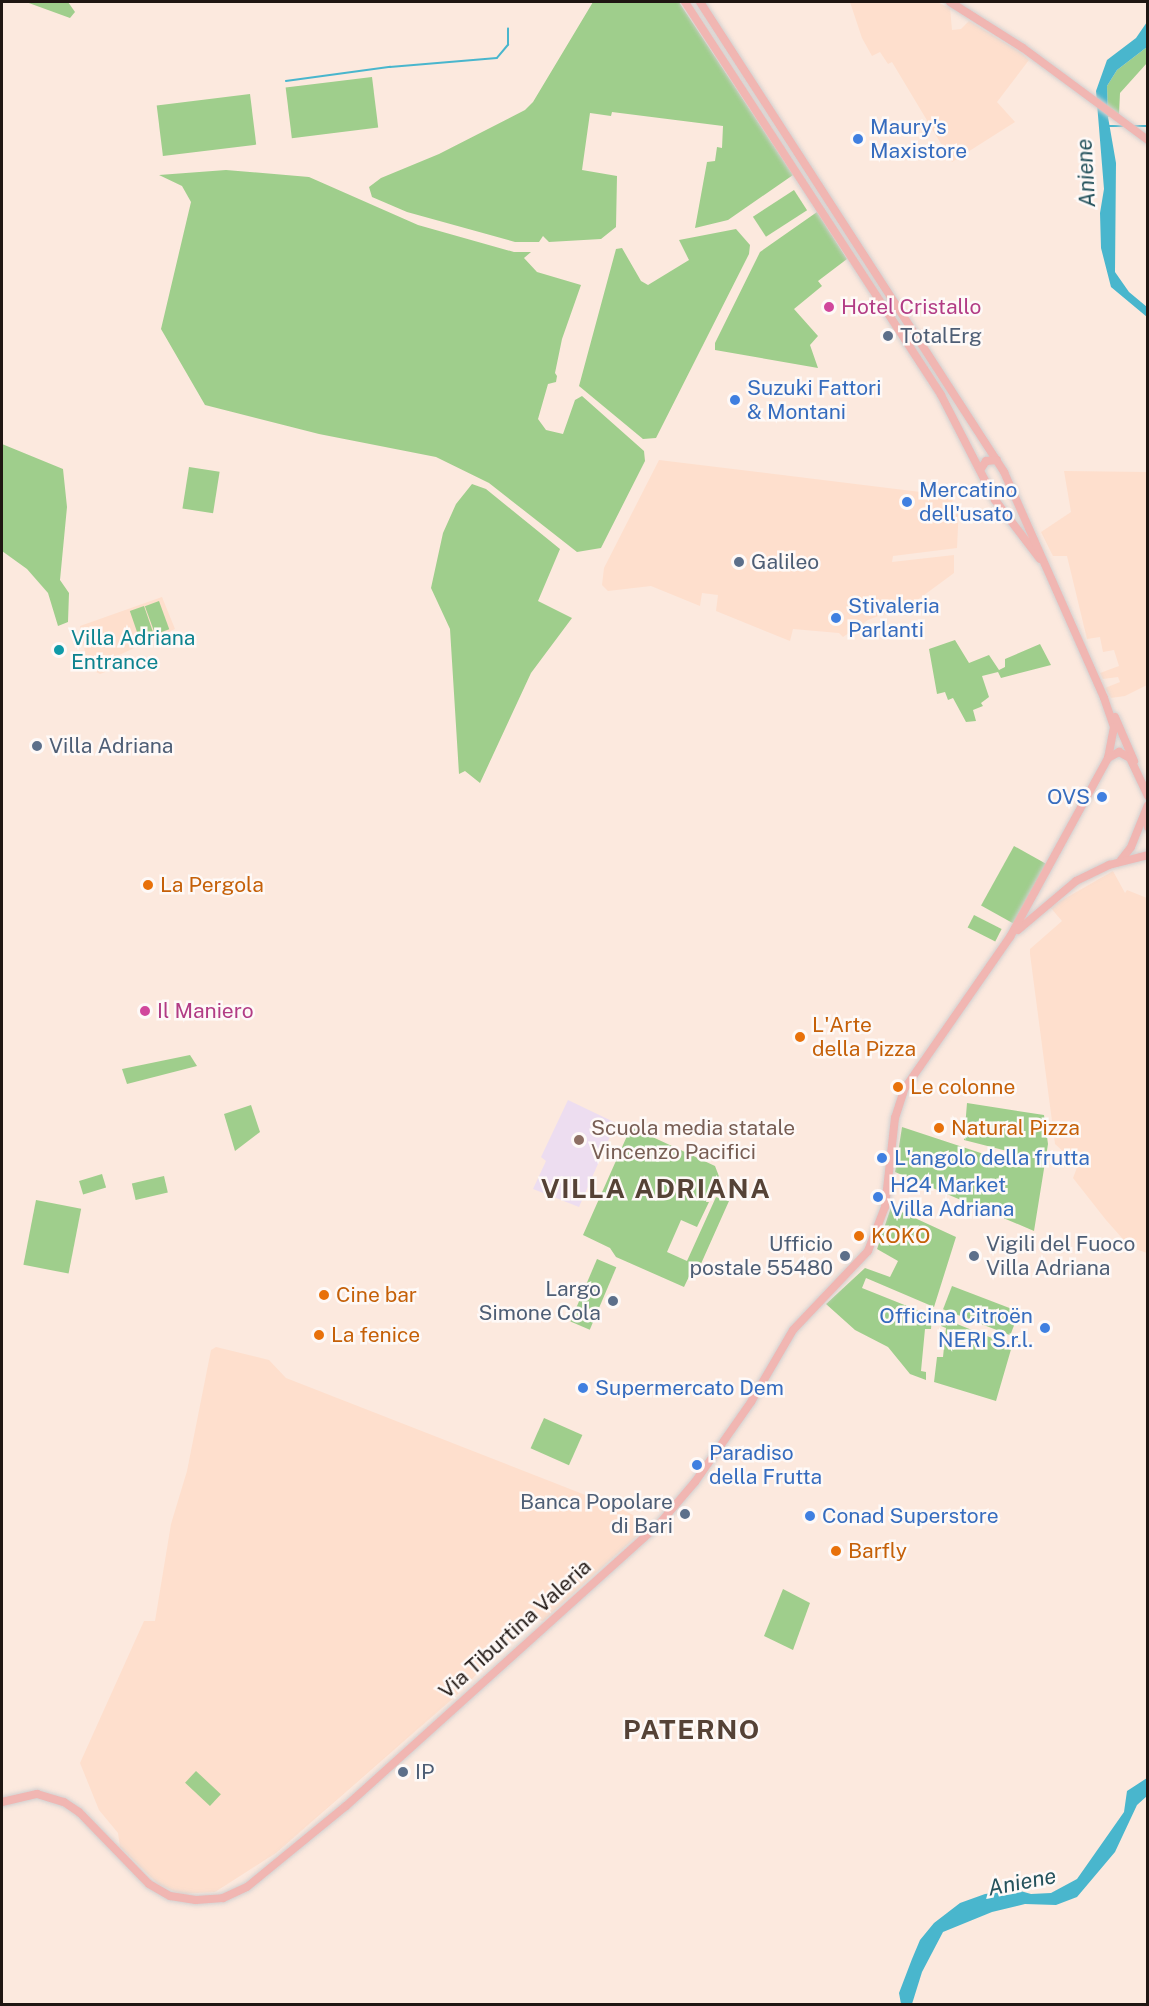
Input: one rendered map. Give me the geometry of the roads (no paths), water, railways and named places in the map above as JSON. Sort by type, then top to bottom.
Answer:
[{"type":"main road","points":[[685,2],[941,396],[1005,514],[1045,565]]},
{"type":"main road","points":[[700,2],[997,460],[1148,796]]},
{"type":"main road","points":[[950,2],[1005,36],[1148,140]]},
{"type":"main road","points":[[980,470],[988,460],[997,460]]},
{"type":"main road","points":[[1005,514],[1015,514],[1019,505]]},
{"type":"main road","name":"Via Tiburtina Valeria","points":[[2,1802],[37,1794],[64,1802],[79,1812],[149,1884],[170,1896],[189,1900],[223,1898],[247,1887],[314,1834],[662,1521],[707,1467],[794,1330],[866,1256],[885,1207],[895,1118],[905,1088],[1010,937],[1108,758],[1114,727],[1104,698]]},
{"type":"main road","points":[[1108,758],[1122,753],[1137,768]]},
{"type":"main road","points":[[1117,862],[1131,847],[1148,805]]},
{"type":"main road","points":[[1148,821],[1148,827]]},
{"type":"main road","name":"Via Tiburtina Valeria","points":[[1010,937],[1040,907],[1076,881],[1117,862],[1148,855]]},
{"type":"main road","points":[[1032,898],[1040,907]]},
{"type":"water","points":[[1147,22],[1147,47],[1117,70],[1107,86],[1108,117],[1116,163],[1115,272],[1129,292],[1147,307],[1147,317],[1111,287],[1101,248],[1100,213],[1104,189],[1096,91],[1107,60],[1136,38]]},
{"type":"water","points":[[1147,1778],[1147,1796],[1137,1805],[1115,1852],[1077,1897],[1056,1905],[1025,1904],[992,1912],[943,1932],[922,1972],[912,2004],[901,2004],[899,1993],[912,1959],[920,1940],[934,1923],[960,1903],[985,1894],[1017,1890],[1031,1894],[1051,1893],[1077,1879],[1124,1812],[1127,1791]]},
{"type":"waterway","points":[[286,81],[390,67],[497,58],[508,45],[508,29]]},
{"type":"waterway","points":[[1109,126],[1123,126]]},
{"type":"waterway","points":[[1133,126],[1148,126]]},
{"type":"place","name":"Maury's Maxistore","points":[[858,139]]},
{"type":"place","name":"Hotel Cristallo","points":[[829,307]]},
{"type":"place","name":"TotalErg","points":[[888,336]]},
{"type":"place","name":"Suzuki Fattori & Montani","points":[[735,400]]},
{"type":"place","name":"Mercatino dell'usato","points":[[907,502]]},
{"type":"place","name":"Galileo","points":[[739,562]]},
{"type":"place","name":"Stivaleria Parlanti","points":[[836,618]]},
{"type":"place","name":"Villa Adriana Entrance","points":[[59,650]]},
{"type":"place","name":"Villa Adriana","points":[[37,746]]},
{"type":"place","name":"OVS","points":[[1102,797]]},
{"type":"place","name":"La Pergola","points":[[148,885]]},
{"type":"place","name":"Il Maniero","points":[[145,1011]]},
{"type":"place","name":"L'Arte della Pizza","points":[[800,1037]]},
{"type":"place","name":"Le colonne","points":[[898,1087]]},
{"type":"place","name":"Natural Pizza","points":[[939,1128]]},
{"type":"place","name":"Scuola media statale Vincenzo Pacifici","points":[[579,1140]]},
{"type":"place","name":"L'angolo della frutta","points":[[882,1158]]},
{"type":"place","name":"H24 Market Villa Adriana","points":[[878,1197]]},
{"type":"place","name":"KOKO","points":[[859,1236]]},
{"type":"place","name":"Ufficio postale 55480","points":[[845,1256]]},
{"type":"place","name":"Vigili del Fuoco Villa Adriana","points":[[974,1256]]},
{"type":"place","name":"Cine bar","points":[[324,1295]]},
{"type":"place","name":"Largo Simone Cola","points":[[613,1301]]},
{"type":"place","name":"Officina Citroën NERI S.r.l.","points":[[1045,1328]]},
{"type":"place","name":"La fenice","points":[[319,1335]]},
{"type":"place","name":"Supermercato Dem","points":[[583,1388]]},
{"type":"place","name":"Paradiso della Frutta","points":[[697,1465]]},
{"type":"place","name":"Banca Popolare di Bari","points":[[685,1514]]},
{"type":"place","name":"Conad Superstore","points":[[810,1516]]},
{"type":"place","name":"Barfly","points":[[836,1551]]},
{"type":"place","name":"IP","points":[[403,1772]]},
{"type":"district","name":"VILLA ADRIANA","points":[[656,1189]]},
{"type":"district","name":"PATERNO","points":[[692,1730]]},
{"type":"water label","name":"Aniene","points":[[1086,173]]},
{"type":"water label","name":"Aniene","points":[[1022,1882]]}]
